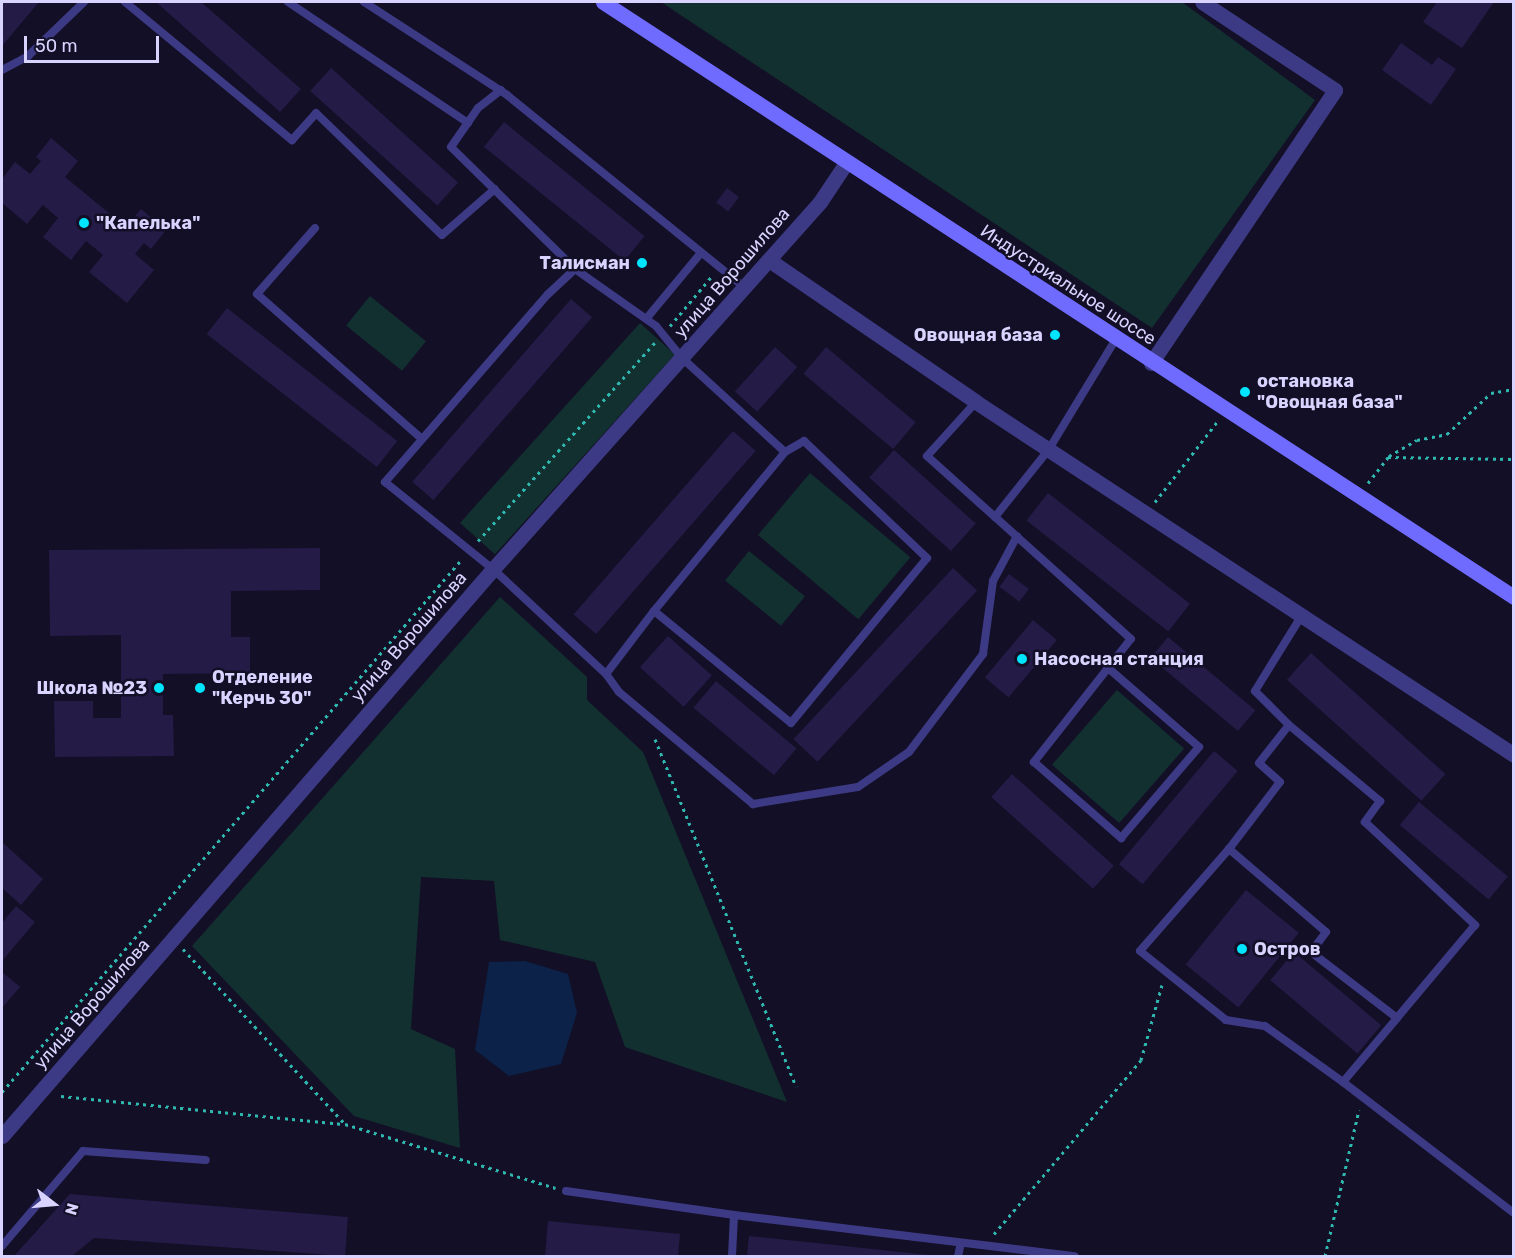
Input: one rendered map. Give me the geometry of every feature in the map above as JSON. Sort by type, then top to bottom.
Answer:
[{"type":"main road","name":"Индустриальное шоссе","points":[[603,2],[1151,363],[1514,597]]},
{"type":"street","points":[[1151,363],[1335,90],[1202,2]]},
{"type":"street","name":"улица Ворошилова","points":[[2,1136],[175,940],[493,569],[745,288],[823,198],[846,163]]},
{"type":"street","points":[[769,260],[976,402],[1514,754]]},
{"type":"lane","points":[[2,69],[28,56],[84,2]]},
{"type":"lane","points":[[125,2],[292,140],[316,113],[442,235],[495,189]]},
{"type":"lane","points":[[288,2],[468,123]]},
{"type":"lane","points":[[364,2],[501,90],[700,254],[745,288]]},
{"type":"lane","points":[[501,90],[478,108],[451,147],[575,268],[646,319],[663,334],[682,358],[785,452]]},
{"type":"lane","points":[[315,228],[257,294],[420,436]]},
{"type":"lane","points":[[646,319],[700,254]]},
{"type":"lane","points":[[575,268],[548,294],[420,436],[385,482],[493,569],[606,674],[619,692],[753,804],[858,787],[909,752],[983,654],[993,581],[1017,536]]},
{"type":"lane","points":[[995,517],[1049,449],[1116,339]]},
{"type":"lane","points":[[976,402],[927,456],[1131,639],[1108,668],[1034,762],[1121,838],[1198,747],[1108,668]]},
{"type":"lane","points":[[606,674],[654,611],[785,452],[804,441],[927,558],[790,723],[654,611]]},
{"type":"lane","points":[[1302,615],[1255,691],[1289,725],[1380,801],[1365,822],[1475,925],[1343,1082]]},
{"type":"lane","points":[[1289,725],[1259,762],[1280,782],[1229,849],[1140,951],[1226,1020],[1265,1026],[1363,1097],[1514,1214]]},
{"type":"lane","points":[[1229,849],[1326,932],[1311,952],[1397,1018]]},
{"type":"lane","points":[[2,1246],[83,1151],[206,1160]]},
{"type":"lane","points":[[566,1191],[734,1215],[1075,1257]]},
{"type":"lane","points":[[732,1257],[734,1215]]},
{"type":"lane","points":[[958,1257],[961,1243]]},
{"type":"path","points":[[2,1092],[470,550],[719,268]]},
{"type":"path","points":[[1358,496],[1388,457],[1417,440],[1446,434],[1491,393],[1514,389]]},
{"type":"path","points":[[1146,513],[1226,411]]},
{"type":"path","points":[[1388,457],[1514,459]]},
{"type":"path","points":[[660,726],[654,741],[796,1087]]},
{"type":"path","points":[[175,940],[345,1124]]},
{"type":"path","points":[[984,1245],[1141,1060],[1165,972]]},
{"type":"path","points":[[62,1096],[345,1124],[566,1191]]},
{"type":"path","points":[[1325,1257],[1363,1097]]},
{"type":"green space","points":[[661,2],[1182,2],[1315,100],[1152,328]]},
{"type":"green space","points":[[370,296],[426,341],[402,371],[346,326]]},
{"type":"green space","points":[[640,323],[675,354],[495,554],[460,523]]},
{"type":"green space","points":[[810,473],[910,557],[858,619],[758,535]]},
{"type":"green space","points":[[749,551],[805,596],[781,626],[725,581]]},
{"type":"green space","points":[[500,597],[587,677],[587,700],[643,752],[787,1102],[625,1047],[595,962],[500,940],[494,881],[421,877],[411,1029],[455,1049],[460,1148],[354,1116],[192,946]]},
{"type":"green space","points":[[1117,690],[1184,748],[1119,823],[1052,765]]},
{"type":"water","points":[[525,961],[568,974],[577,1013],[561,1064],[509,1076],[475,1050],[489,962]]},
{"type":"building","points":[[2,2],[39,2],[2,46]]},
{"type":"building","points":[[156,2],[201,2],[301,89],[280,112]]},
{"type":"building","points":[[1437,2],[1494,2],[1462,48],[1423,22]]},
{"type":"building","points":[[1401,43],[1432,65],[1438,57],[1456,69],[1431,105],[1382,70]]},
{"type":"building","points":[[331,68],[458,182],[437,205],[310,91]]},
{"type":"building","points":[[504,122],[645,236],[625,261],[484,147]]},
{"type":"building","points":[[51,138],[78,161],[65,177],[126,227],[141,209],[166,230],[151,249],[144,243],[135,254],[154,270],[127,303],[89,272],[103,255],[86,241],[71,260],[43,237],[58,218],[43,205],[27,224],[2,203],[2,179],[15,162],[30,174],[41,161],[36,157]]},
{"type":"building","points":[[727,188],[739,197],[728,211],[716,202]]},
{"type":"building","points":[[571,299],[592,317],[433,500],[412,482]]},
{"type":"building","points":[[227,308],[397,441],[377,467],[207,334]]},
{"type":"building","points":[[775,347],[797,367],[757,412],[735,392]]},
{"type":"building","points":[[826,347],[916,422],[893,449],[804,374]]},
{"type":"building","points":[[733,431],[756,451],[596,634],[574,614]]},
{"type":"building","points":[[894,450],[976,524],[951,551],[869,477]]},
{"type":"building","points":[[1048,493],[1190,604],[1168,631],[1026,521]]},
{"type":"building","points":[[320,548],[320,590],[231,591],[231,637],[250,637],[250,673],[163,674],[163,715],[173,715],[174,756],[55,757],[54,701],[93,701],[93,718],[121,718],[121,635],[50,636],[49,550]]},
{"type":"building","points":[[953,568],[977,591],[818,762],[793,739]]},
{"type":"building","points":[[1009,574],[1029,589],[1019,602],[999,587]]},
{"type":"building","name":"Насосная станция","points":[[1033,620],[1057,640],[1009,697],[985,677]]},
{"type":"building","points":[[668,636],[712,675],[684,707],[640,667]]},
{"type":"building","points":[[1168,637],[1255,710],[1238,731],[1151,658]]},
{"type":"building","points":[[1311,653],[1446,774],[1421,801],[1287,680]]},
{"type":"building","points":[[716,681],[796,748],[774,775],[694,708]]},
{"type":"building","points":[[1214,751],[1238,771],[1143,884],[1119,864]]},
{"type":"building","points":[[1012,774],[1114,866],[1093,889],[991,797]]},
{"type":"building","points":[[1419,802],[1508,877],[1489,900],[1400,825]]},
{"type":"building","points":[[2,842],[43,879],[21,905],[2,888]]},
{"type":"building","name":"Остров","points":[[1246,890],[1299,933],[1238,1007],[1186,965]]},
{"type":"building","points":[[16,906],[35,922],[2,961],[2,923]]},
{"type":"building","points":[[1294,952],[1381,1025],[1358,1054],[1270,980]]},
{"type":"building","points":[[2,972],[20,987],[2,1008]]},
{"type":"building","points":[[70,1194],[348,1217],[345,1256],[94,1238],[72,1256],[14,1256]]},
{"type":"building","points":[[548,1221],[680,1234],[678,1256],[545,1256]]},
{"type":"building","points":[[749,1236],[929,1255],[929,1256],[747,1256]]},
{"type":"place","name":"\"Капелька\"","points":[[84,223]]},
{"type":"place","name":"Талисман","points":[[642,263]]},
{"type":"place","name":"Овощная база","points":[[1055,335]]},
{"type":"place","name":"остановка \"Овощная база\"","points":[[1245,392]]},
{"type":"place","name":"Насосная станция","points":[[1022,659]]},
{"type":"place","name":"Школа №23","points":[[159,688]]},
{"type":"place","name":"Отделение \"Керчь 30\"","points":[[200,688]]},
{"type":"place","name":"Остров","points":[[1242,949]]}]
